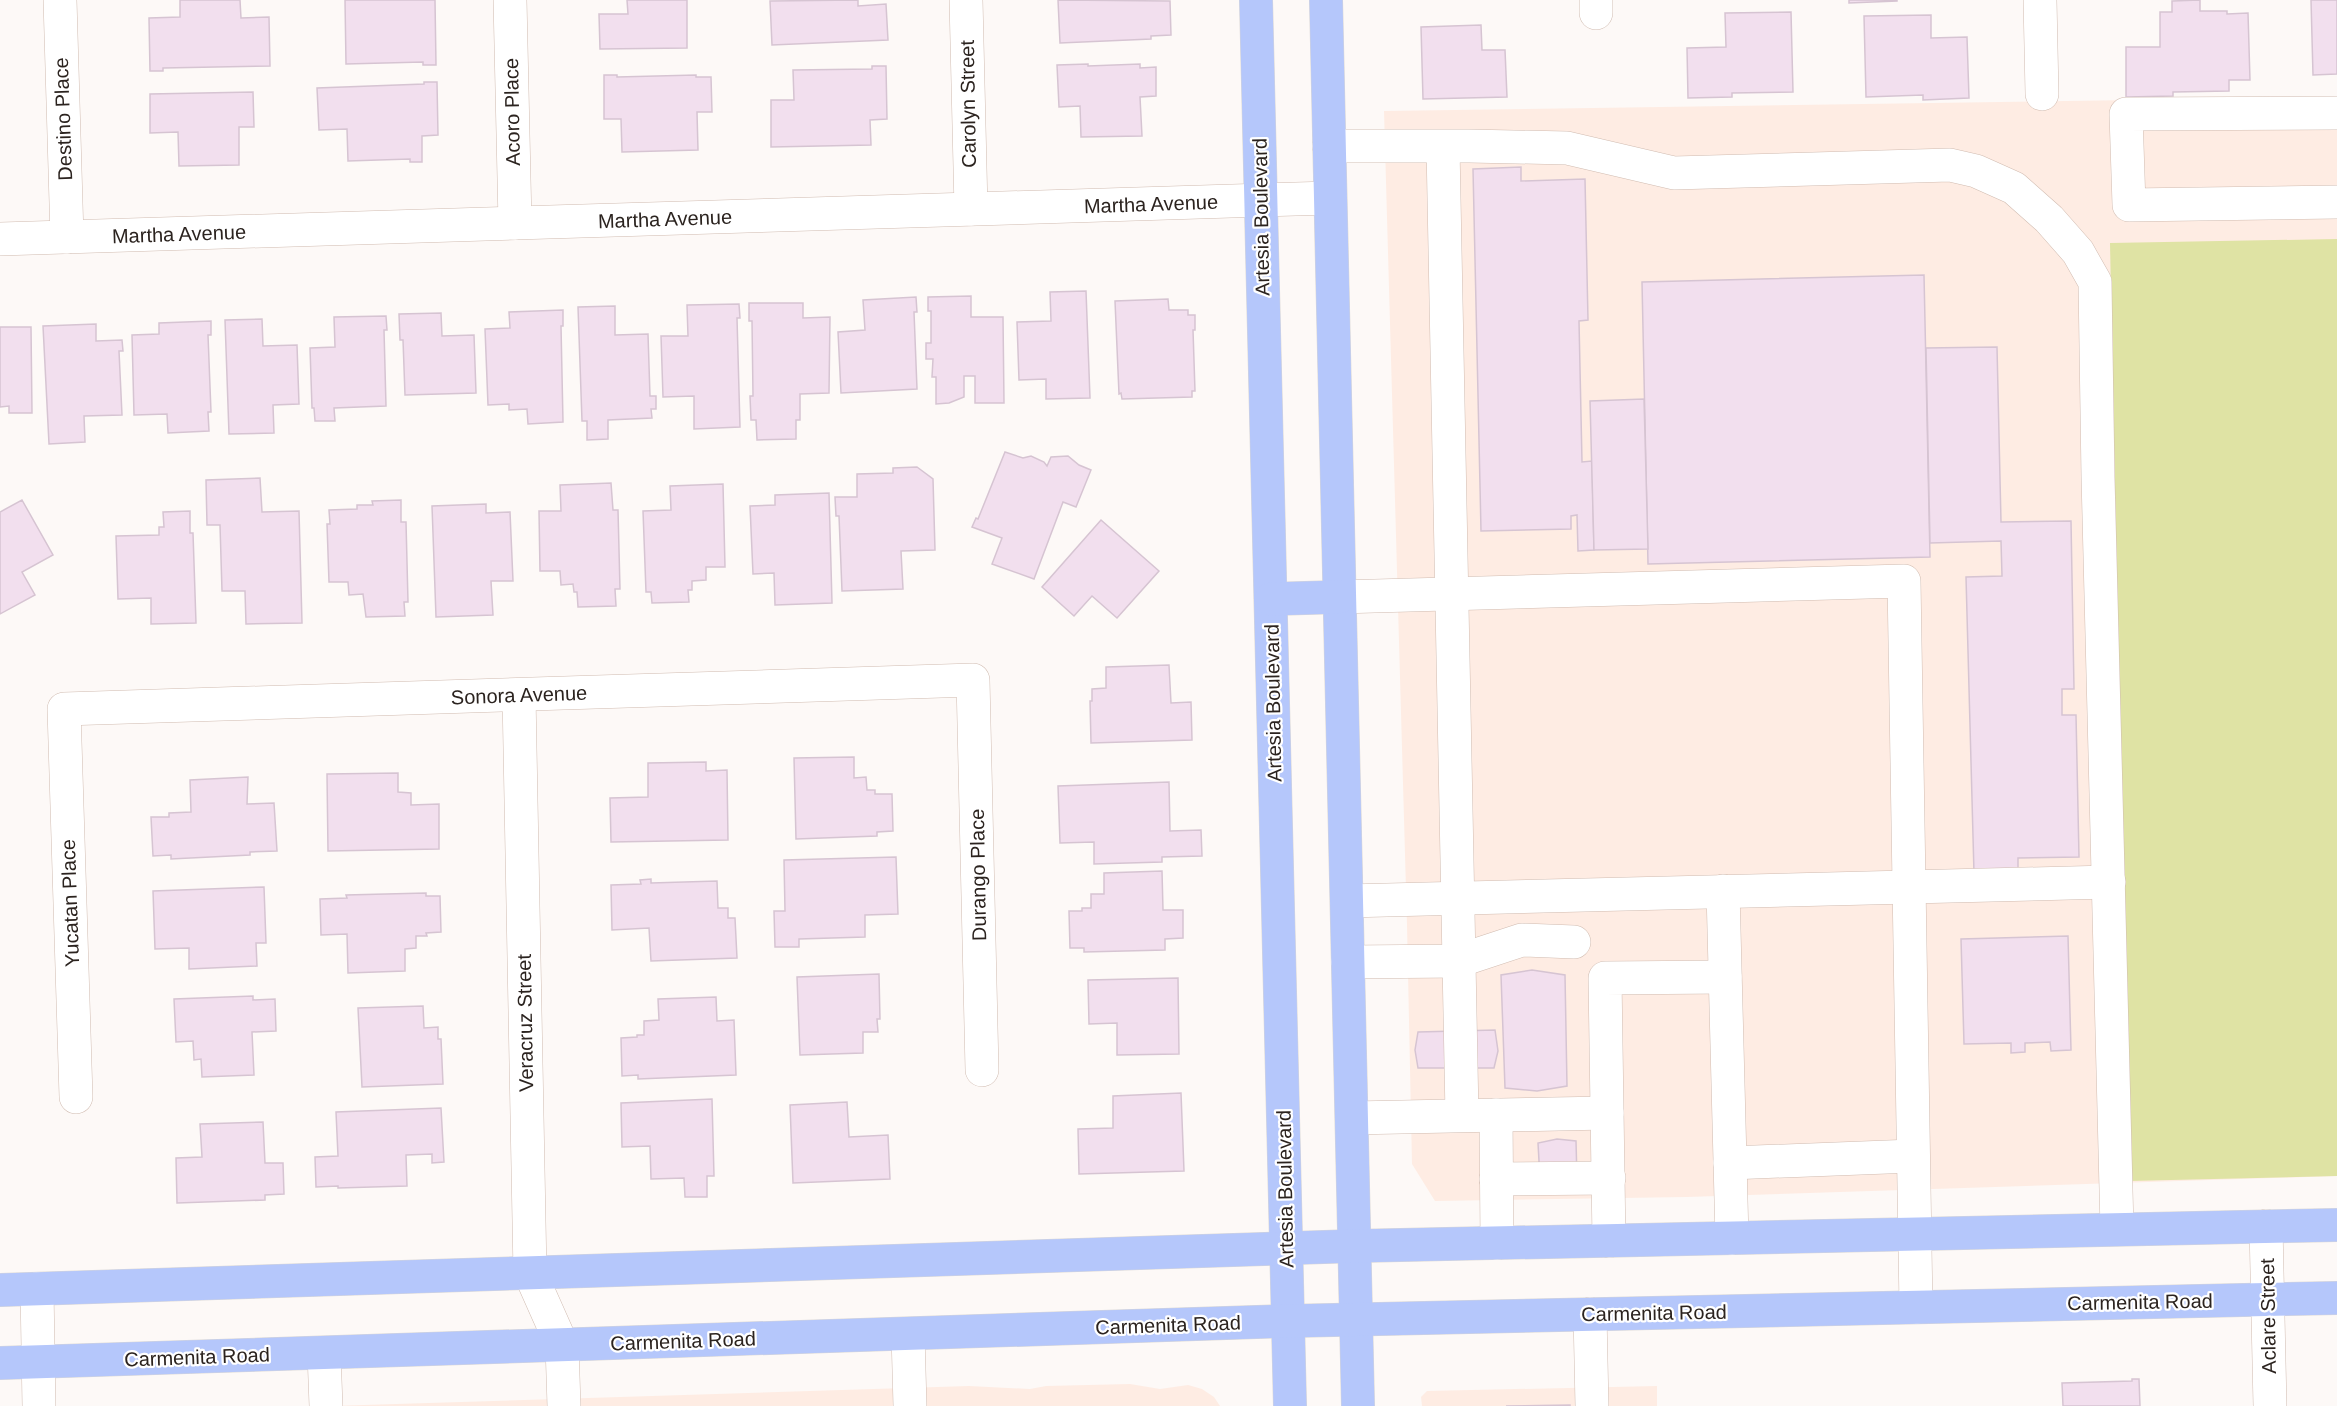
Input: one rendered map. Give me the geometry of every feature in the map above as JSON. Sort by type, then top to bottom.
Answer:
[{"type":"main road","name":"Artesia Boulevard","points":[[1256,0],[1290,1406]]},
{"type":"main road","points":[[1326,0],[1358,1406]]},
{"type":"main road","points":[[1270,599],[1339,597]]},
{"type":"main road","points":[[0,1290],[1354,1246],[2337,1224]]},
{"type":"main road","name":"Carmenita Road","points":[[0,1363],[1356,1319],[2337,1298]]},
{"type":"street","name":"Destino Place","points":[[60,0],[66,237]]},
{"type":"street","name":"Acoro Place","points":[[510,0],[515,223]]},
{"type":"street","name":"Carolyn Street","points":[[966,0],[971,209]]},
{"type":"street","points":[[2040,0],[2042,94]]},
{"type":"street","points":[[2337,112],[2126,114],[2129,205],[2337,202]]},
{"type":"street","points":[[1329,146],[1567,148],[1674,172],[1950,165],[1976,171],[2014,188],[2049,219],[2078,252],[2095,282],[2117,1229]]},
{"type":"street","points":[[1443,147],[1461,1115]]},
{"type":"street","name":"Martha Avenue","points":[[0,239],[1330,198]]},
{"type":"street","points":[[1339,597],[1904,581],[1916,1307]]},
{"type":"street","name":"Sonora Avenue","points":[[64,709],[973,680]]},
{"type":"street","name":"Durango Place","points":[[973,680],[982,1070]]},
{"type":"street","name":"Veracruz Street","points":[[519,695],[530,1273],[562,1345]]},
{"type":"street","name":"Yucatan Place","points":[[64,709],[76,1096]]},
{"type":"street","points":[[1347,901],[2109,882]]},
{"type":"street","points":[[1723,891],[1732,1238]]},
{"type":"street","points":[[1563,895],[1574,942],[1605,978],[1609,1241]]},
{"type":"street","points":[[1348,962],[1458,961],[1522,940],[1574,942]]},
{"type":"street","points":[[1605,978],[1725,976]]},
{"type":"street","points":[[1352,1118],[1607,1113]]},
{"type":"street","points":[[1496,1115],[1497,1243]]},
{"type":"street","points":[[1730,1163],[1913,1156]]},
{"type":"street","points":[[1496,1179],[1609,1178]]},
{"type":"street","name":"Aclare Street","points":[[2266,1226],[2270,1406]]},
{"type":"street","points":[[37,1289],[39,1406]]},
{"type":"street","points":[[1590,1314],[1592,1406]]},
{"type":"street","points":[[908,1334],[910,1406]]},
{"type":"street","points":[[562,1345],[564,1406]]},
{"type":"street","points":[[324,1353],[326,1406]]},
{"type":"shaded area","points":[[2337,97],[2337,1176],[1687,1197],[1435,1201],[1412,1164],[1384,111]]},
{"type":"shaded area","points":[[1130,1384],[1160,1389],[1188,1385],[1202,1389],[1214,1397],[1220,1406],[331,1406],[969,1386],[1030,1389],[1046,1386]]},
{"type":"shaded area","points":[[1657,1386],[1657,1406],[1422,1406],[1421,1397],[1427,1391]]},
{"type":"green space","points":[[2337,239],[2337,1176],[2129,1181],[2110,243]]},
{"type":"building","points":[[180,0],[240,0],[241,18],[269,17],[270,66],[163,68],[163,71],[150,71],[149,18],[180,17]]},
{"type":"building","points":[[345,0],[435,0],[436,65],[423,65],[423,62],[346,64]]},
{"type":"building","points":[[627,0],[687,0],[687,48],[600,49],[599,14],[628,14]]},
{"type":"building","points":[[858,0],[858,6],[886,4],[888,40],[772,45],[770,1]]},
{"type":"building","points":[[1058,0],[1170,1],[1171,35],[1151,36],[1151,39],[1060,43]]},
{"type":"building","points":[[1849,0],[1897,0],[1897,1],[1849,3]]},
{"type":"building","points":[[2200,0],[2200,11],[2227,11],[2227,14],[2248,13],[2250,80],[2229,80],[2229,91],[2173,92],[2173,96],[2126,97],[2126,47],[2160,47],[2160,12],[2172,12],[2172,1]]},
{"type":"building","points":[[2311,0],[2337,0],[2337,74],[2313,75]]},
{"type":"building","points":[[1791,12],[1793,92],[1732,93],[1732,97],[1688,98],[1687,48],[1726,47],[1725,13]]},
{"type":"building","points":[[1931,15],[1931,38],[1967,37],[1969,98],[1923,100],[1923,95],[1866,97],[1864,16]]},
{"type":"building","points":[[1481,25],[1482,50],[1505,50],[1507,97],[1423,99],[1421,27]]},
{"type":"building","points":[[1088,64],[1088,66],[1140,64],[1140,68],[1156,67],[1156,96],[1140,97],[1142,136],[1081,137],[1080,106],[1059,107],[1057,65]]},
{"type":"building","points":[[872,66],[886,66],[887,119],[870,120],[871,145],[771,147],[771,100],[794,100],[793,70],[872,69]]},
{"type":"building","points":[[604,75],[711,77],[712,112],[697,112],[698,150],[622,152],[621,119],[604,119]]},
{"type":"building","points":[[424,82],[437,82],[438,135],[422,136],[422,162],[410,162],[410,159],[348,161],[347,129],[319,130],[317,88],[424,84]]},
{"type":"building","points":[[253,92],[254,127],[239,127],[239,165],[179,166],[178,132],[150,133],[150,94]]},
{"type":"building","points":[[1521,167],[1521,181],[1585,179],[1588,320],[1579,321],[1582,462],[1592,461],[1594,550],[1578,551],[1577,515],[1571,516],[1571,529],[1481,531],[1473,169]]},
{"type":"building","points":[[1924,275],[1930,557],[1648,564],[1642,282]]},
{"type":"building","points":[[1086,291],[1090,398],[1046,399],[1046,379],[1019,380],[1017,322],[1051,321],[1050,292]]},
{"type":"building","points":[[971,296],[971,317],[1003,317],[1004,403],[975,403],[975,376],[964,376],[964,397],[949,403],[936,404],[936,377],[932,377],[933,359],[926,359],[926,343],[931,343],[931,311],[928,311],[928,297]]},
{"type":"building","points":[[916,297],[917,312],[914,312],[917,389],[841,393],[838,332],[865,330],[863,300]]},
{"type":"building","points":[[1168,299],[1169,310],[1188,310],[1188,315],[1195,315],[1195,330],[1193,330],[1195,391],[1192,391],[1192,397],[1122,399],[1121,393],[1119,394],[1115,301]]},
{"type":"building","points":[[749,303],[803,303],[803,318],[830,317],[829,393],[800,394],[800,420],[796,420],[796,439],[757,440],[756,420],[751,420],[752,321],[749,321]]},
{"type":"building","points":[[739,304],[740,318],[737,318],[740,427],[694,429],[694,396],[663,397],[661,336],[688,336],[687,305]]},
{"type":"building","points":[[615,306],[615,335],[648,334],[650,396],[656,396],[656,409],[651,409],[652,418],[608,420],[608,439],[587,440],[587,421],[582,421],[578,307]]},
{"type":"building","points":[[563,310],[563,326],[561,326],[563,422],[528,424],[527,409],[509,410],[509,404],[488,405],[485,329],[510,328],[509,312]]},
{"type":"building","points":[[441,313],[442,336],[474,335],[476,393],[405,395],[403,340],[400,340],[399,314]]},
{"type":"building","points":[[386,316],[387,330],[384,330],[386,406],[334,408],[335,421],[315,421],[314,408],[312,408],[310,348],[335,347],[334,317]]},
{"type":"building","points":[[262,319],[263,346],[297,345],[299,404],[273,405],[274,433],[229,434],[225,320]]},
{"type":"building","points":[[211,321],[211,335],[208,335],[211,412],[208,412],[209,431],[168,433],[167,414],[134,415],[132,335],[159,334],[159,323]]},
{"type":"building","points":[[96,324],[96,341],[122,340],[123,351],[119,351],[122,415],[84,416],[85,442],[49,444],[43,326]]},
{"type":"building","points":[[0,327],[31,327],[32,413],[9,413],[9,406],[0,407]]},
{"type":"building","points":[[1997,347],[2001,522],[2071,521],[2074,689],[2062,689],[2062,715],[2076,715],[2079,857],[2018,858],[2018,872],[1974,873],[1966,577],[2002,576],[2001,541],[1930,543],[1926,348]]},
{"type":"building","points":[[1644,399],[1648,549],[1594,550],[1590,401]]},
{"type":"building","points":[[1005,452],[1023,458],[1031,456],[1044,462],[1047,466],[1051,457],[1068,456],[1079,465],[1091,470],[1076,507],[1063,502],[1034,579],[992,564],[1002,538],[972,527],[976,518],[978,519]]},
{"type":"building","points":[[917,467],[933,479],[935,550],[901,551],[903,589],[842,591],[839,516],[836,516],[835,497],[857,497],[857,474],[893,473],[893,468]]},
{"type":"building","points":[[260,478],[262,512],[299,511],[302,623],[246,624],[245,591],[222,591],[220,525],[207,525],[206,480]]},
{"type":"building","points":[[611,483],[613,510],[618,510],[620,589],[615,589],[616,606],[578,607],[577,592],[574,592],[573,584],[561,585],[560,571],[540,571],[539,511],[561,511],[560,485]]},
{"type":"building","points":[[723,484],[725,567],[706,567],[706,580],[692,581],[692,590],[688,590],[689,602],[652,603],[651,592],[646,592],[643,511],[671,510],[670,486]]},
{"type":"building","points":[[829,493],[832,603],[775,605],[774,573],[753,574],[750,506],[775,505],[775,495]]},
{"type":"building","points":[[22,500],[53,555],[22,572],[35,595],[0,614],[0,512]]},
{"type":"building","points":[[401,500],[401,522],[406,522],[408,602],[404,602],[405,616],[366,617],[363,594],[349,595],[348,582],[329,582],[327,524],[330,524],[329,510],[357,509],[357,505],[373,505],[372,501]]},
{"type":"building","points":[[486,504],[486,513],[510,512],[513,581],[491,581],[493,615],[436,617],[432,506]]},
{"type":"building","points":[[190,511],[190,533],[193,533],[196,623],[151,624],[151,598],[118,599],[116,536],[159,535],[159,527],[164,527],[163,512]]},
{"type":"building","points":[[1101,520],[1159,571],[1117,618],[1092,596],[1074,616],[1042,587]]},
{"type":"building","points":[[1169,665],[1171,703],[1191,702],[1192,740],[1091,743],[1092,689],[1106,688],[1106,667]]},
{"type":"building","points":[[854,757],[854,778],[866,777],[867,790],[875,790],[875,794],[892,794],[893,831],[877,832],[877,836],[796,839],[794,758]]},
{"type":"building","points":[[706,762],[706,771],[727,770],[728,840],[611,842],[610,798],[648,797],[648,763]]},
{"type":"building","points":[[398,773],[398,792],[411,793],[411,805],[439,804],[439,849],[328,851],[327,774]]},
{"type":"building","points":[[248,777],[247,804],[274,803],[277,851],[250,852],[250,855],[171,859],[171,855],[153,856],[151,817],[169,817],[169,813],[191,812],[190,780]]},
{"type":"building","points":[[1169,782],[1170,831],[1201,830],[1202,856],[1162,857],[1162,862],[1094,864],[1094,842],[1060,843],[1058,786]]},
{"type":"building","points":[[896,857],[898,914],[865,915],[865,937],[799,939],[799,947],[775,947],[774,911],[785,911],[784,860]]},
{"type":"building","points":[[1162,871],[1163,910],[1183,910],[1183,938],[1165,939],[1165,950],[1084,952],[1084,948],[1070,948],[1069,911],[1091,908],[1091,894],[1104,894],[1104,873]]},
{"type":"building","points":[[651,879],[651,883],[717,881],[718,908],[728,908],[728,918],[735,918],[737,958],[651,961],[649,928],[612,930],[611,885],[641,884],[640,880]]},
{"type":"building","points":[[264,887],[266,943],[256,943],[257,966],[189,969],[189,948],[155,949],[153,891]]},
{"type":"building","points":[[426,893],[426,896],[440,896],[441,932],[416,936],[416,948],[405,949],[405,971],[348,973],[347,934],[321,935],[320,899],[347,898],[346,895]]},
{"type":"building","points":[[2068,936],[2071,1050],[2051,1051],[2050,1042],[2025,1043],[2025,1052],[2011,1053],[2011,1043],[1964,1044],[1961,939]]},
{"type":"building","points":[[1532,970],[1565,975],[1567,1086],[1537,1091],[1505,1088],[1501,975]]},
{"type":"building","points":[[879,974],[878,1032],[863,1032],[863,1053],[800,1055],[797,977]]},
{"type":"building","points":[[1178,978],[1179,1054],[1117,1055],[1117,1023],[1089,1024],[1088,980]]},
{"type":"building","points":[[253,996],[253,1000],[275,999],[276,1031],[252,1032],[254,1075],[202,1077],[201,1059],[194,1060],[193,1041],[176,1042],[174,999]]},
{"type":"building","points":[[716,997],[717,1021],[734,1020],[736,1075],[638,1079],[638,1075],[622,1076],[621,1038],[644,1035],[644,1021],[659,1020],[658,999]]},
{"type":"building","points":[[423,1006],[424,1028],[438,1027],[438,1039],[441,1039],[443,1084],[362,1087],[358,1008]]},
{"type":"building","points":[[1495,1030],[1498,1051],[1494,1068],[1418,1068],[1415,1050],[1418,1032]]},
{"type":"building","points":[[1181,1093],[1184,1171],[1079,1174],[1078,1129],[1113,1128],[1113,1096]]},
{"type":"building","points":[[712,1099],[714,1176],[707,1176],[707,1197],[685,1197],[684,1178],[651,1179],[650,1146],[622,1147],[621,1103]]},
{"type":"building","points":[[847,1102],[849,1137],[888,1135],[890,1179],[793,1183],[790,1105]]},
{"type":"building","points":[[441,1108],[444,1162],[432,1163],[432,1154],[406,1155],[407,1186],[316,1187],[315,1157],[338,1156],[336,1112]]},
{"type":"building","points":[[263,1122],[265,1163],[283,1163],[284,1194],[265,1195],[265,1200],[177,1203],[176,1158],[202,1157],[200,1124]]},
{"type":"building","points":[[1557,1139],[1576,1141],[1577,1179],[1540,1179],[1538,1143]]},
{"type":"building","points":[[2132,1379],[2139,1379],[2140,1406],[2063,1406],[2062,1383],[2132,1381]]},
{"type":"building","points":[[1570,1405],[1570,1406],[1506,1406]]}]
